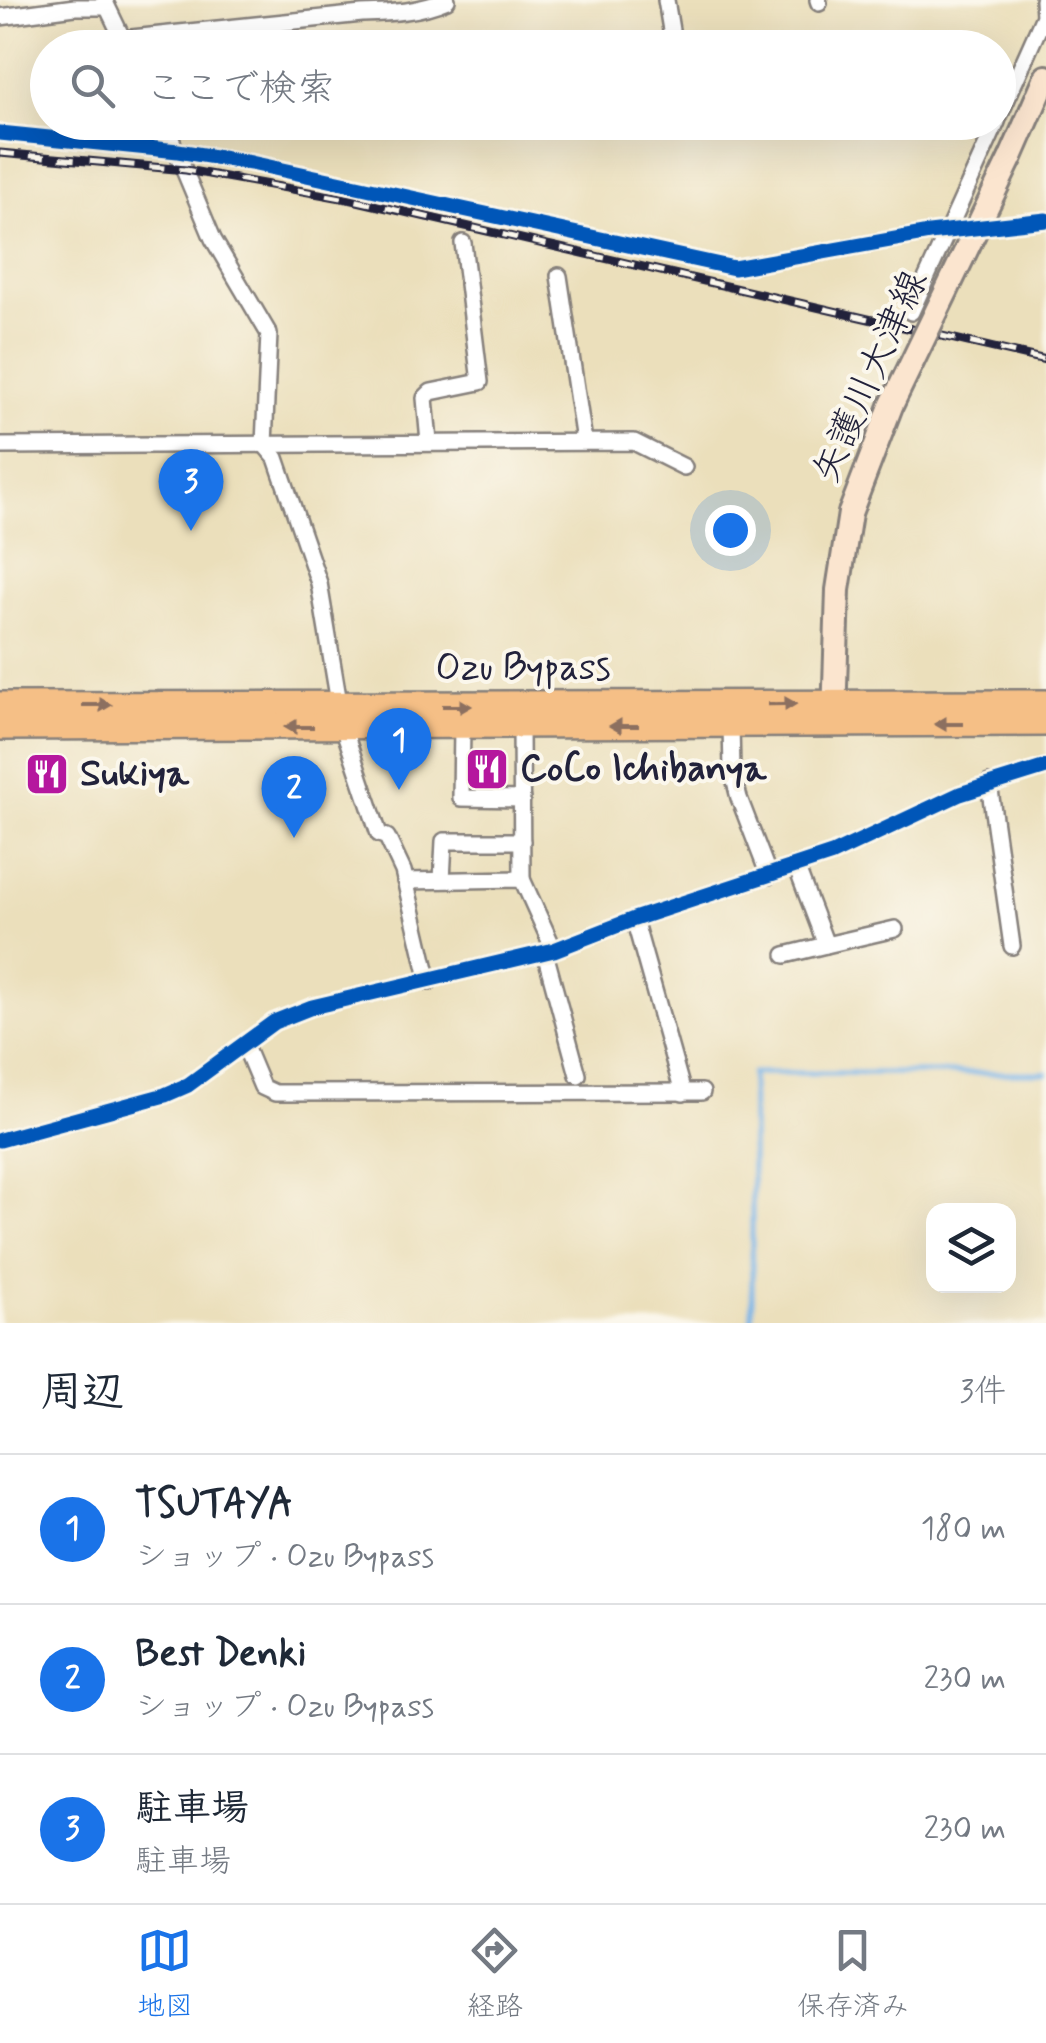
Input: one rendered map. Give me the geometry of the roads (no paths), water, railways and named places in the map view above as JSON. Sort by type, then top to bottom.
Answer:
[{"type":"highway","name":"Ozu Bypass","points":[[0,727],[342,716],[834,714],[1046,704]]},
{"type":"highway","name":"Ozu Bypass","points":[[0,705],[342,716],[462,726],[731,725],[834,714],[1046,723]]},
{"type":"main road","name":"矢護川大津線","points":[[834,714],[838,590],[850,512],[891,406],[1046,77]]},
{"type":"street","points":[[235,30],[398,6],[428,8],[447,0]]},
{"type":"street","points":[[666,0],[671,30]]},
{"type":"street","points":[[1016,80],[1044,16],[1043,0]]},
{"type":"street","points":[[0,16],[105,4],[117,30]]},
{"type":"street","points":[[0,133],[30,136]]},
{"type":"street","points":[[69,140],[178,151],[383,189],[734,268],[949,231],[1046,220]]},
{"type":"street","points":[[173,140],[213,240],[269,334],[264,444],[276,458],[319,584],[342,716],[379,834],[387,837],[406,880],[428,982]]},
{"type":"street","points":[[911,312],[990,140]]},
{"type":"street","points":[[430,442],[425,398],[431,392],[480,382],[463,243]]},
{"type":"street","points":[[559,276],[584,441]]},
{"type":"street","points":[[0,446],[634,442],[684,468]]},
{"type":"street","points":[[731,725],[732,770],[739,798],[769,876]]},
{"type":"street","points":[[462,726],[461,798],[522,799]]},
{"type":"street","points":[[521,726],[522,879],[550,952],[578,1076]]},
{"type":"street","points":[[0,1140],[165,1095],[188,1085],[274,1022],[312,1007],[550,952],[634,919],[796,866],[990,783],[1046,767]]},
{"type":"street","points":[[990,783],[1012,946]]},
{"type":"street","points":[[442,880],[444,841],[522,842]]},
{"type":"street","points":[[796,866],[826,945]]},
{"type":"street","points":[[406,880],[522,879]]},
{"type":"street","points":[[634,919],[683,1093]]},
{"type":"street","points":[[786,956],[895,929]]},
{"type":"street","points":[[244,1044],[262,1088],[275,1093],[702,1092]]},
{"type":"waterway","points":[[752,1323],[752,1073],[1046,1073]]},
{"type":"railway","points":[[0,153],[186,170],[353,200],[1046,360]]},
{"type":"place","name":"駐車場","points":[[191,531]]},
{"type":"place","name":"CoCo Ichibanya","points":[[487,769]]},
{"type":"place","name":"Sukiya","points":[[47,774]]},
{"type":"place","name":"TSUTAYA","points":[[399,790]]},
{"type":"place","name":"Best Denki","points":[[294,838]]}]
